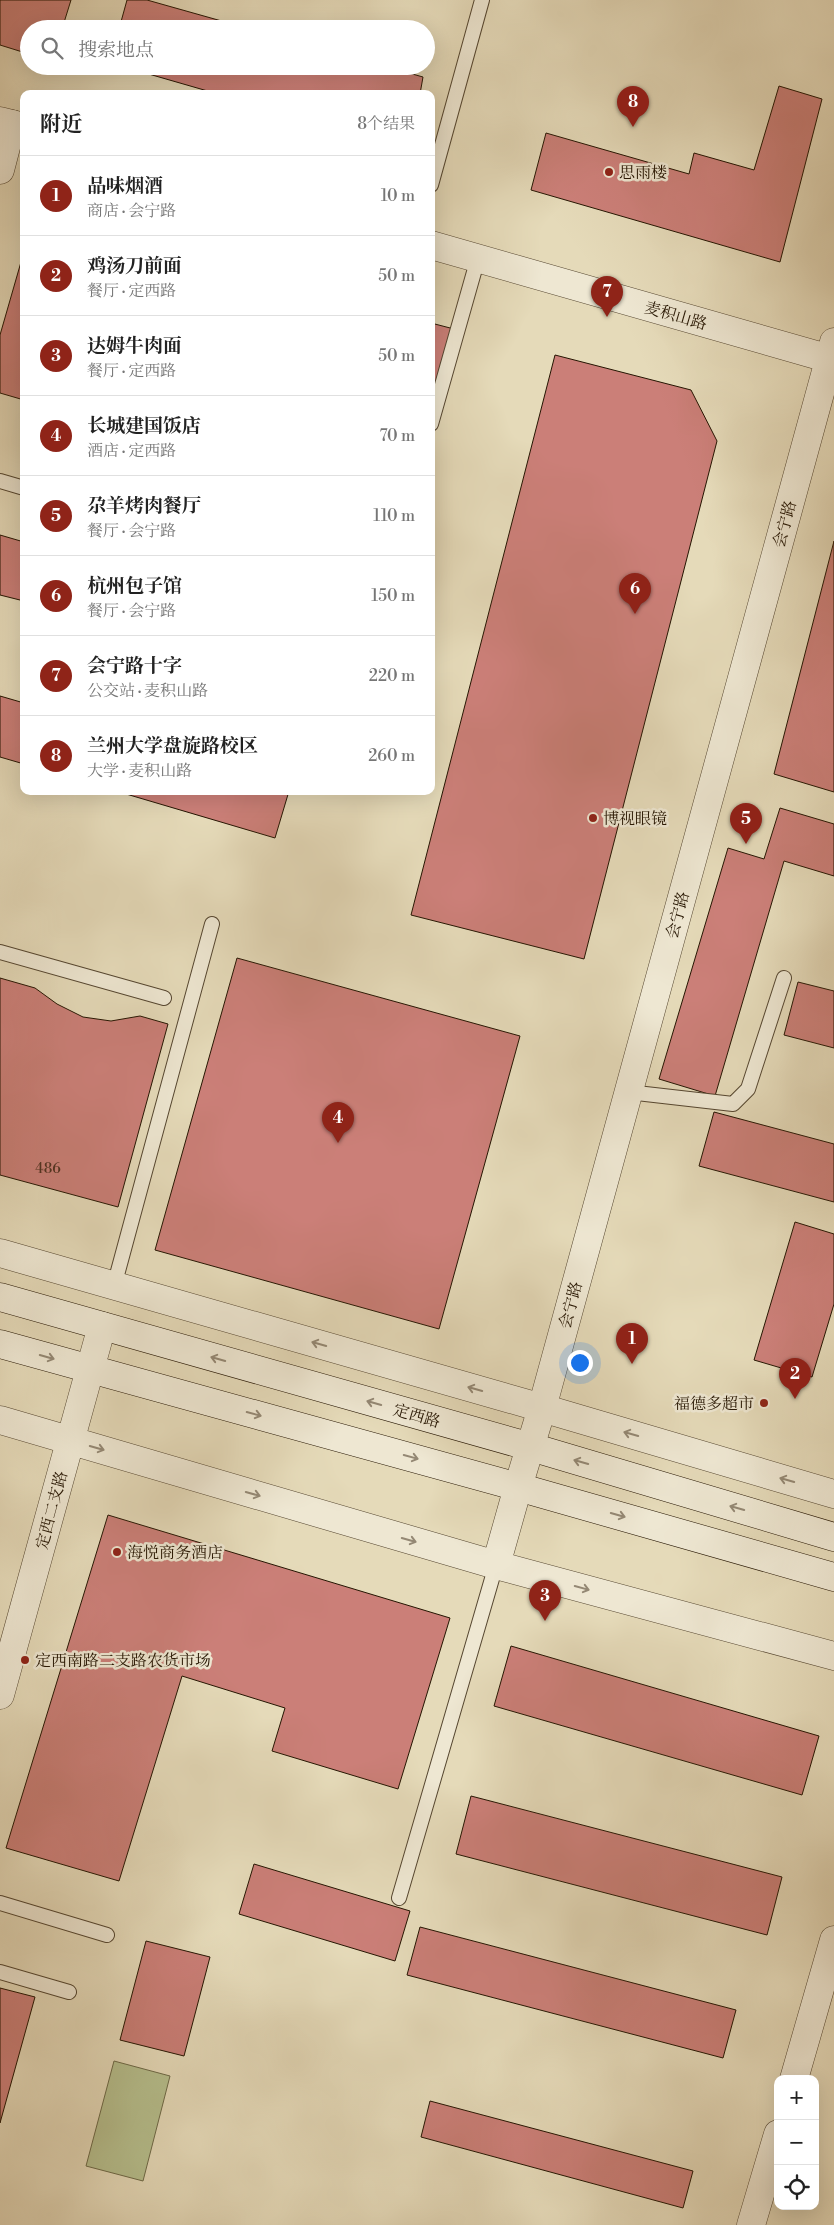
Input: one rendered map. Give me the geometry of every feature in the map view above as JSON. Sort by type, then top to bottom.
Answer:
[{"type":"street","points":[[0,170],[12,124]]},
{"type":"street","name":"麦积山路","points":[[435,246],[832,354]]},
{"type":"street","name":"会宁路","points":[[496,1565],[542,1408],[832,354]]},
{"type":"street","points":[[0,1253],[542,1408],[834,1494]]},
{"type":"street","name":"定西路","points":[[0,1296],[530,1447],[834,1537]]},
{"type":"street","name":"定西二支路","points":[[0,1695],[102,1326]]},
{"type":"street","points":[[0,1344],[518,1486],[834,1577]]},
{"type":"street","points":[[0,1420],[496,1565],[834,1656]]},
{"type":"street","points":[[795,2075],[834,1940]]},
{"type":"street","points":[[751,2225],[774,2147]]},
{"type":"lane","points":[[435,170],[482,0]]},
{"type":"lane","points":[[435,410],[478,258]]},
{"type":"lane","points":[[0,481],[20,487]]},
{"type":"lane","points":[[114,1286],[212,924]]},
{"type":"lane","points":[[0,952],[164,998]]},
{"type":"lane","points":[[628,1092],[733,1104],[748,1089],[784,978]]},
{"type":"lane","points":[[399,1898],[496,1565]]},
{"type":"lane","points":[[0,1903],[107,1935]]},
{"type":"lane","points":[[0,1972],[69,1992]]},
{"type":"green space","points":[[114,2061],[170,2076],[143,2181],[86,2166]]},
{"type":"building","points":[[0,0],[71,0],[65,20],[20,20],[20,51],[0,45]]},
{"type":"building","points":[[127,0],[147,0],[218,20],[121,20]]},
{"type":"building","points":[[152,75],[416,75],[423,77],[421,90],[204,90]]},
{"type":"building","name":"思雨楼","points":[[779,86],[822,99],[780,262],[531,190],[546,133],[689,174],[694,153],[754,170]]},
{"type":"building","points":[[20,265],[20,399],[0,393],[0,335]]},
{"type":"building","points":[[435,324],[454,329],[435,392]]},
{"type":"building","points":[[555,355],[691,390],[717,441],[584,959],[411,915]]},
{"type":"building","points":[[0,535],[20,541],[20,600],[0,595]]},
{"type":"building","points":[[834,541],[834,792],[774,774]]},
{"type":"building","points":[[0,696],[20,702],[20,763],[0,757]]},
{"type":"building","points":[[130,795],[288,795],[275,838]]},
{"type":"building","points":[[780,808],[834,824],[834,876],[784,861],[715,1096],[659,1079],[728,848],[764,859]]},
{"type":"building","points":[[237,958],[520,1036],[439,1329],[155,1250]]},
{"type":"building","points":[[0,978],[35,988],[57,1004],[83,1017],[111,1021],[140,1016],[168,1024],[118,1207],[0,1175]]},
{"type":"building","points":[[798,982],[834,991],[834,1048],[784,1035]]},
{"type":"building","points":[[714,1112],[834,1144],[834,1202],[699,1166]]},
{"type":"building","points":[[795,1222],[834,1234],[834,1304],[812,1377],[754,1360]]},
{"type":"building","points":[[108,1515],[450,1618],[398,1789],[272,1751],[285,1708],[182,1676],[119,1881],[6,1848]]},
{"type":"building","points":[[511,1646],[819,1736],[802,1795],[494,1706]]},
{"type":"building","points":[[471,1796],[782,1877],[767,1935],[456,1854]]},
{"type":"building","points":[[254,1864],[410,1911],[395,1961],[239,1914]]},
{"type":"building","points":[[420,1927],[736,2010],[723,2058],[407,1975]]},
{"type":"building","points":[[146,1941],[210,1957],[184,2056],[120,2040]]},
{"type":"building","points":[[0,1988],[35,1997],[0,2123]]},
{"type":"building","points":[[430,2101],[693,2171],[683,2208],[421,2137]]},
{"type":"place","name":"兰州大学盘旋路校区","points":[[633,127]]},
{"type":"place","name":"思雨楼","points":[[609,172]]},
{"type":"place","name":"会宁路十字","points":[[607,317]]},
{"type":"place","name":"杭州包子馆","points":[[635,614]]},
{"type":"place","name":"博视眼镜","points":[[593,818]]},
{"type":"place","name":"尕羊烤肉餐厅","points":[[746,844]]},
{"type":"place","name":"长城建国饭店","points":[[338,1143]]},
{"type":"place","name":"品味烟酒","points":[[632,1364]]},
{"type":"place","name":"鸡汤刀前面","points":[[795,1399]]},
{"type":"place","name":"福德多超市","points":[[764,1403]]},
{"type":"place","name":"海悦商务酒店","points":[[117,1552]]},
{"type":"place","name":"达姆牛肉面","points":[[545,1621]]},
{"type":"place","name":"定西南路二支路农货市场","points":[[25,1660]]}]
